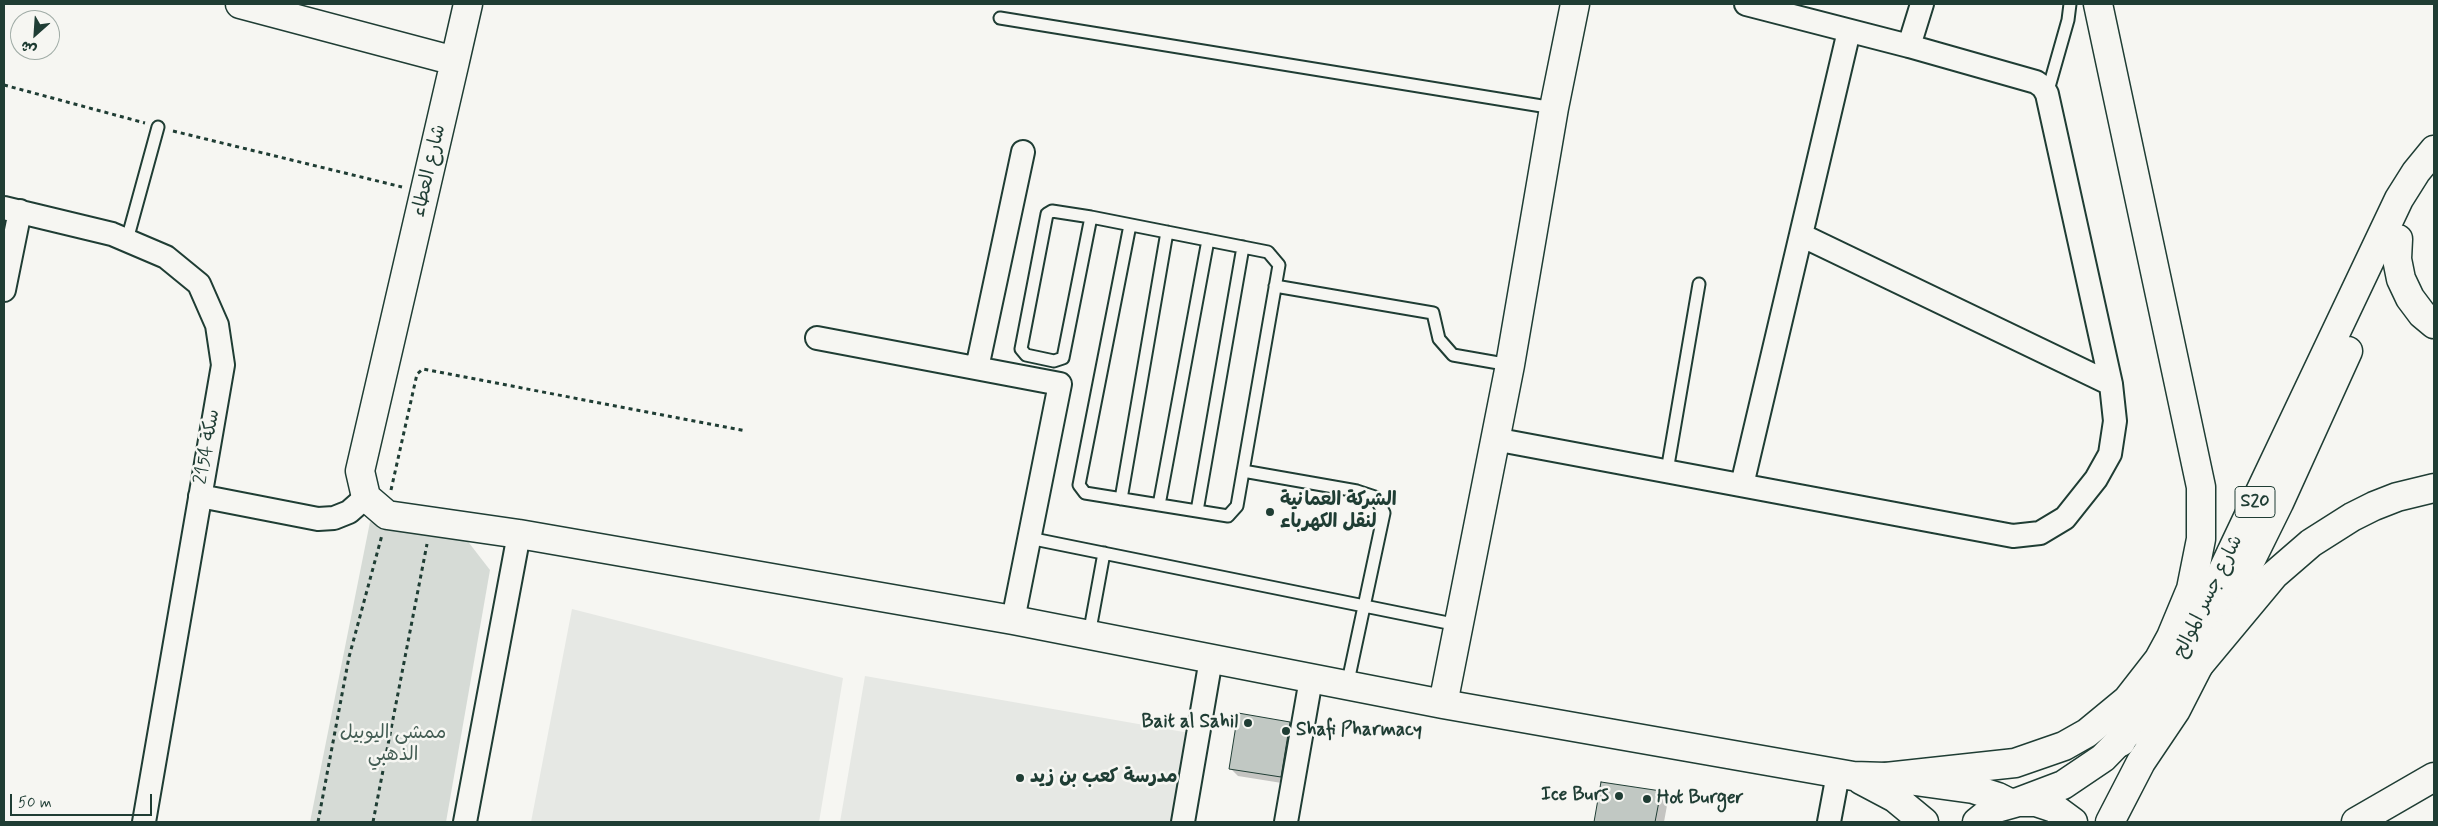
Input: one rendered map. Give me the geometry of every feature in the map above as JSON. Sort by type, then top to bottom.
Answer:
[{"type":"main road","name":"شارع العطاء","points":[[366,497],[360,471],[468,4]]},
{"type":"main road","points":[[1443,704],[1510,365],[1554,108],[1575,4]]},
{"type":"main road","points":[[2098,4],[2201,487],[2201,539],[2186,615],[2177,640],[2136,708],[2121,742]]},
{"type":"main road","points":[[250,5],[455,61]]},
{"type":"main road","name":"شارع جسر الموالح","points":[[2014,803],[2063,784],[2084,773],[2121,742],[2154,700],[2185,650],[2399,199],[2416,172],[2434,150]]},
{"type":"main road","name":"شارع جسر الموالح","points":[[2110,822],[2136,770],[2176,710],[2279,503],[2398,239],[2429,178],[2434,159]]},
{"type":"main road","points":[[2398,239],[2397,259],[2401,279],[2410,298],[2422,314],[2434,324]]},
{"type":"main road","points":[[2199,665],[2274,575],[2311,543],[2352,517],[2374,506],[2397,497],[2434,488]]},
{"type":"main road","points":[[366,497],[387,515],[518,534],[1013,620],[1443,704],[1845,775],[1886,777],[1973,789],[2014,803],[2036,802],[2054,808],[2073,822]]},
{"type":"main road","points":[[1886,777],[2015,763],[2040,756],[2087,733],[2127,700],[2149,673],[2171,637],[2191,589]]},
{"type":"main road","points":[[1845,775],[1894,798],[1924,822]]},
{"type":"main road","points":[[2356,822],[2434,777]]},
{"type":"main road","name":"S20","points":[[1977,822],[1993,809],[2014,803]]},
{"type":"street","points":[[1494,439],[2013,536],[2040,533],[2065,518],[2096,479],[2110,454],[2115,421],[2111,384],[2047,94],[2043,87],[2036,82],[1909,46],[1746,4]]},
{"type":"street","points":[[1909,46],[1922,4]]},
{"type":"street","points":[[1742,485],[1850,31]]},
{"type":"street","points":[[977,368],[1023,152]]},
{"type":"street","points":[[4,290],[12,210]]},
{"type":"street","name":"سكة 2154","points":[[12,210],[112,234],[166,257],[199,284],[217,324],[223,365],[144,822]]},
{"type":"street","points":[[1801,235],[2111,384]]},
{"type":"street","points":[[817,338],[1060,384],[1013,620]]},
{"type":"street","points":[[200,496],[318,519],[334,518],[349,512],[366,497]]},
{"type":"street","points":[[465,822],[518,534]]},
{"type":"street","points":[[1184,822],[1211,659]]},
{"type":"street","points":[[1286,822],[1311,679]]},
{"type":"street","points":[[1829,822],[1845,775]]},
{"type":"lane","points":[[2047,94],[2068,20],[2070,4]]},
{"type":"lane","points":[[1000,18],[1554,108]]},
{"type":"lane","points":[[127,240],[158,127]]},
{"type":"lane","points":[[1090,217],[1063,358],[1054,361],[1026,355],[1021,349],[1047,214],[1052,211],[1090,217],[1268,252],[1279,265],[1237,506],[1228,516],[1085,492],[1079,485],[1130,225]]},
{"type":"lane","points":[[1120,498],[1167,232]]},
{"type":"lane","points":[[1159,505],[1208,240]]},
{"type":"lane","points":[[1197,511],[1243,247]]},
{"type":"lane","points":[[1667,471],[1699,284]]},
{"type":"lane","points":[[1275,286],[1434,313],[1439,339],[1453,355],[1510,365]]},
{"type":"lane","points":[[1243,471],[1357,491],[1375,497],[1384,513],[1347,686]]},
{"type":"lane","points":[[1029,538],[1458,625]]},
{"type":"lane","points":[[1089,636],[1104,553]]},
{"type":"path","points":[[4,86],[158,127],[424,192]]},
{"type":"path","points":[[373,822],[427,543]]},
{"type":"shaded area","points":[[572,609],[843,678],[819,822],[531,822]]},
{"type":"shaded area","name":"مدرسة كعب بن زيد","points":[[865,676],[1201,735],[1182,822],[840,822]]},
{"type":"green space","name":"ممشى اليوبيل الذهبي","points":[[370,522],[466,539],[490,570],[446,822],[310,822]]},
{"type":"building","points":[[1238,713],[1290,722],[1281,777],[1229,769]]},
{"type":"building","points":[[1601,782],[1661,791],[1655,822],[1594,822]]},
{"type":"place","name":"الشرکة العمانیة لنقل الکهرباء","points":[[1270,512]]},
{"type":"place","name":"Bait al Sahil","points":[[1248,723]]},
{"type":"place","name":"Shafi Pharmacy","points":[[1286,731]]},
{"type":"place","name":"مدرسة كعب بن زيد","points":[[1020,778]]},
{"type":"place","name":"Ice Burs","points":[[1619,796]]},
{"type":"place","name":"Hot Burger","points":[[1647,799]]}]
